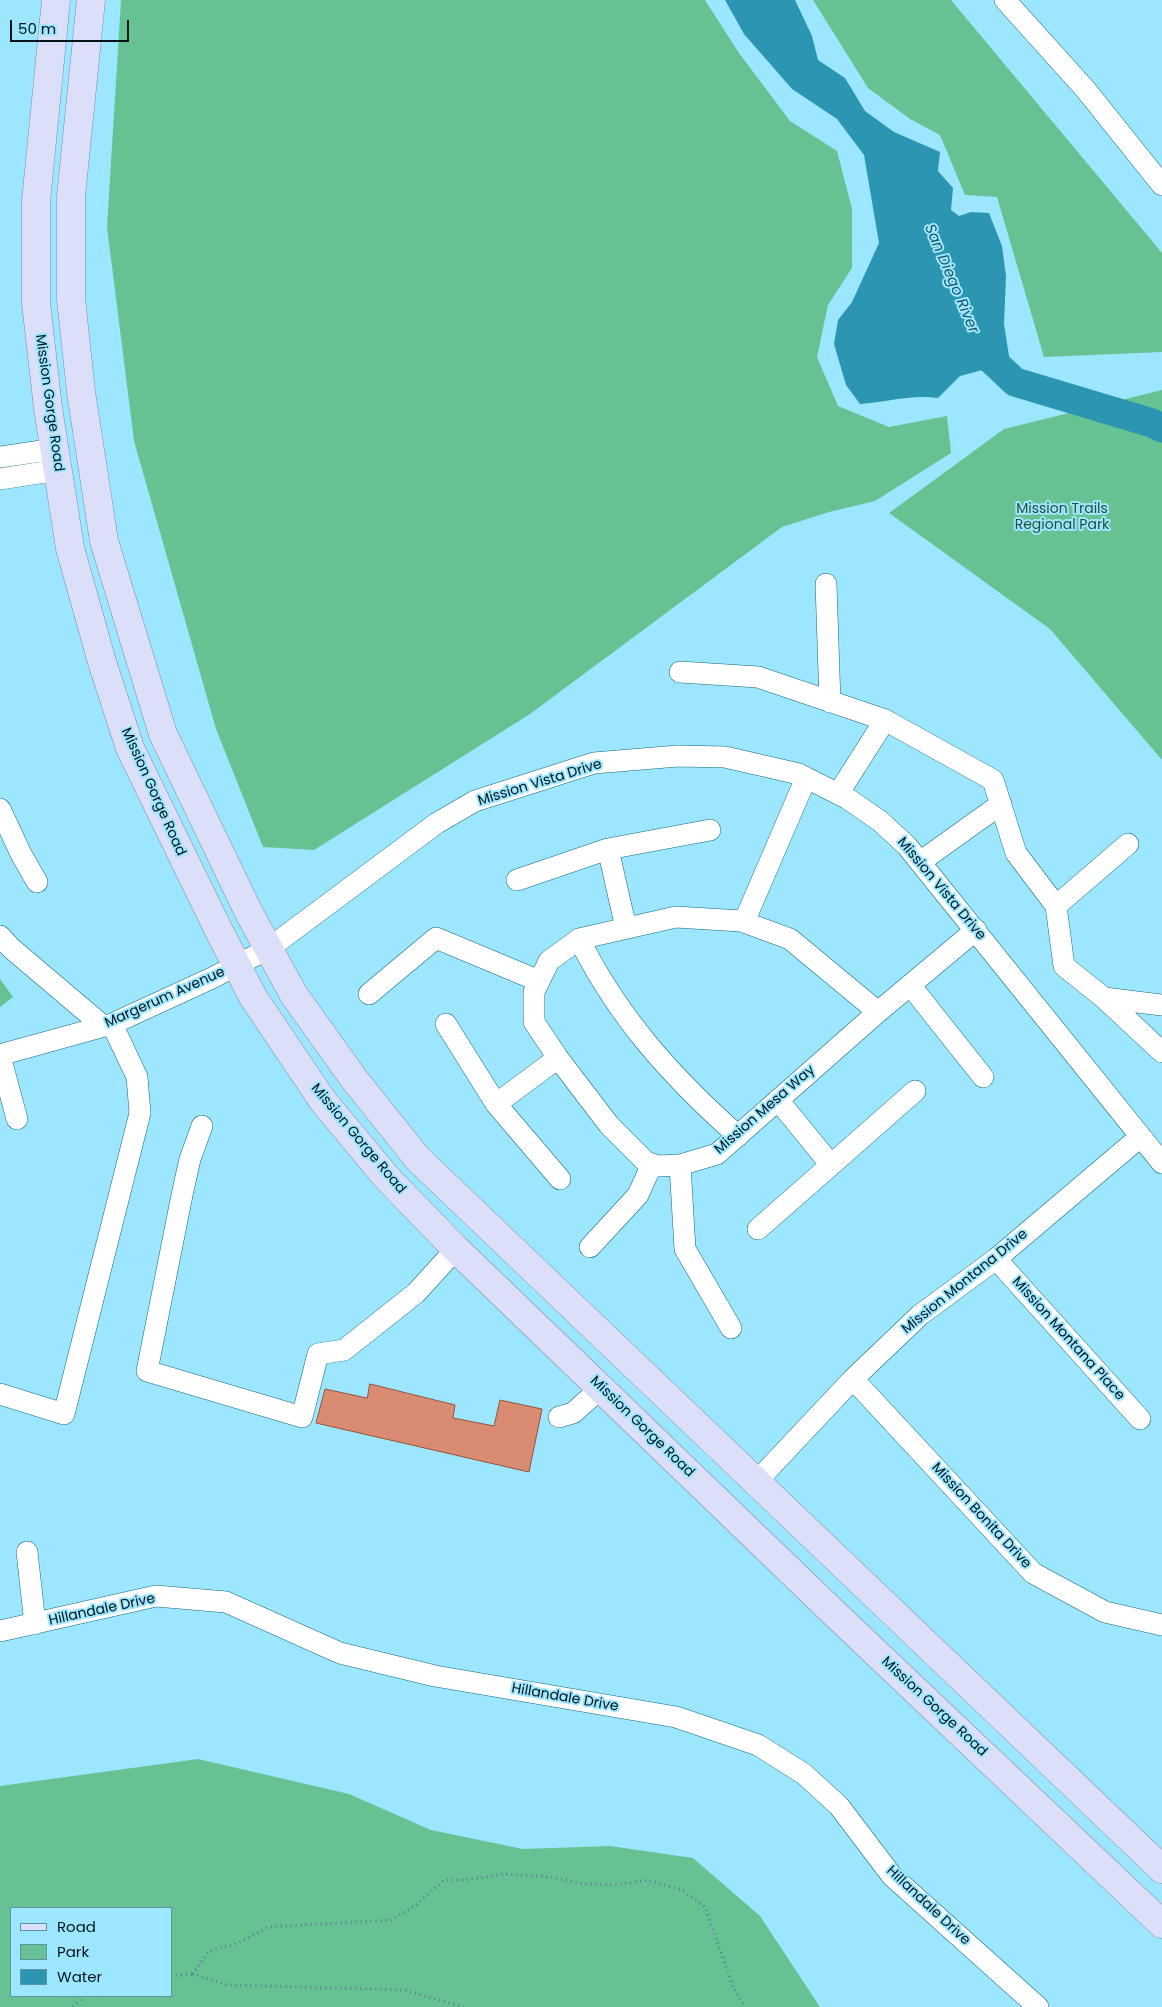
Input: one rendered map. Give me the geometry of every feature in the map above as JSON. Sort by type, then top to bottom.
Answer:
[{"type":"main road","name":"Mission Gorge Road","points":[[56,0],[36,201],[36,303],[70,548],[102,662],[130,748],[253,998],[323,1101],[387,1178],[456,1249],[1162,1924]]},
{"type":"main road","points":[[91,0],[71,196],[71,299],[81,392],[104,541],[163,734],[268,949],[294,995],[354,1079],[418,1159],[1162,1869]]},
{"type":"street","points":[[1005,0],[1086,90],[1162,185]]},
{"type":"street","points":[[0,457],[57,459]]},
{"type":"street","points":[[0,479],[57,459]]},
{"type":"street","points":[[826,584],[830,702]]},
{"type":"street","points":[[680,672],[758,677],[885,720],[993,780],[1016,853],[1056,906],[1064,966],[1104,998],[1162,1052]]},
{"type":"street","points":[[838,794],[885,720]]},
{"type":"street","name":"Mission Vista Drive","points":[[268,949],[437,823],[475,801],[594,763],[678,756],[725,757],[806,778],[838,794],[880,821],[907,846],[1162,1163]]},
{"type":"street","points":[[744,922],[806,778]]},
{"type":"street","points":[[920,862],[1001,804]]},
{"type":"street","points":[[0,809],[36,882]]},
{"type":"street","points":[[517,880],[608,849],[710,830]]},
{"type":"street","points":[[1056,906],[1128,844]]},
{"type":"street","points":[[608,849],[626,928]]},
{"type":"street","points":[[590,1247],[638,1195],[652,1164],[646,1162],[610,1125],[558,1058],[534,1022],[534,992],[549,961],[579,939],[676,917],[744,922],[790,939],[878,1012]]},
{"type":"street","name":"Mission Mesa Way","points":[[652,1164],[658,1166],[680,1165],[717,1154],[878,1012],[976,930]]},
{"type":"street","points":[[0,936],[107,1025],[137,1077],[140,1113],[64,1414],[0,1394]]},
{"type":"street","points":[[369,994],[436,938],[539,981]]},
{"type":"street","points":[[579,939],[597,975],[651,1051],[706,1108],[738,1136]]},
{"type":"street","name":"Margerum Avenue","points":[[0,1055],[107,1025],[237,966],[268,949]]},
{"type":"street","points":[[910,985],[983,1077]]},
{"type":"street","points":[[1104,998],[1162,1005]]},
{"type":"street","points":[[446,1024],[496,1104],[560,1179]]},
{"type":"street","points":[[0,1055],[16,1119]]},
{"type":"street","points":[[496,1104],[558,1058]]},
{"type":"street","points":[[758,1229],[915,1091]]},
{"type":"street","points":[[778,1100],[831,1165]]},
{"type":"street","points":[[202,1126],[190,1159],[184,1186],[148,1371],[302,1417],[318,1354],[344,1350],[416,1293],[456,1249]]},
{"type":"street","name":"Mission Montana Drive","points":[[757,1481],[853,1379],[920,1315],[996,1258],[1140,1137]]},
{"type":"street","points":[[680,1165],[685,1249],[731,1328]]},
{"type":"street","name":"Mission Montana Place","points":[[996,1258],[1140,1419]]},
{"type":"street","name":"Mission Bonita Drive","points":[[853,1379],[1033,1573],[1105,1612],[1162,1625]]},
{"type":"street","points":[[559,1417],[573,1413],[601,1388]]},
{"type":"street","points":[[27,1552],[35,1624]]},
{"type":"street","name":"Hillandale Drive","points":[[0,1631],[156,1596],[226,1602],[340,1653],[435,1676],[676,1717],[758,1745],[804,1774],[839,1806],[892,1876],[1038,2007]]},
{"type":"path","points":[[193,1974],[209,1951],[238,1943],[268,1927],[391,1920],[415,1906],[444,1880],[466,1880],[504,1874],[551,1877],[583,1884],[616,1884],[648,1880],[682,1890],[705,1907],[734,1989],[745,2007]]},
{"type":"path","points":[[172,1976],[193,1974],[227,1985],[404,1990],[464,2007]]},
{"type":"path","points":[[73,2007],[83,1997]]},
{"type":"green space","points":[[121,0],[705,0],[739,53],[790,121],[837,151],[852,209],[852,268],[828,305],[817,357],[838,406],[889,427],[947,416],[951,453],[875,501],[829,512],[782,527],[530,714],[314,850],[263,847],[216,729],[134,441],[107,227]]},
{"type":"green space","points":[[813,0],[951,0],[1162,253],[1162,352],[1044,357],[997,197],[965,195],[940,135],[910,119],[868,88]]},
{"type":"green space","name":"Mission Trails Regional Park","points":[[1162,390],[1162,760],[1050,629],[889,513],[1004,429]]},
{"type":"green space","points":[[0,979],[13,997],[0,1007]]},
{"type":"green space","points":[[198,1759],[349,1794],[431,1830],[523,1849],[610,1846],[693,1858],[760,1916],[820,2007],[0,2007],[0,1786]]},
{"type":"water","points":[[725,0],[795,0],[812,36],[818,60],[845,78],[865,111],[894,132],[940,152],[938,171],[953,188],[951,210],[959,216],[971,212],[989,213],[1002,246],[1006,276],[1004,324],[1009,356],[997,366],[960,376],[938,398],[909,398],[860,404],[846,385],[834,344],[838,320],[852,302],[879,243],[864,155],[837,119],[792,89],[744,34]]},
{"type":"building","points":[[370,1384],[455,1405],[453,1418],[494,1426],[500,1400],[542,1409],[529,1472],[316,1423],[325,1389],[367,1398]]},
{"type":"waterway","name":"San Diego River","points":[[975,335],[981,350],[1015,382],[1152,423],[1162,428]]}]
